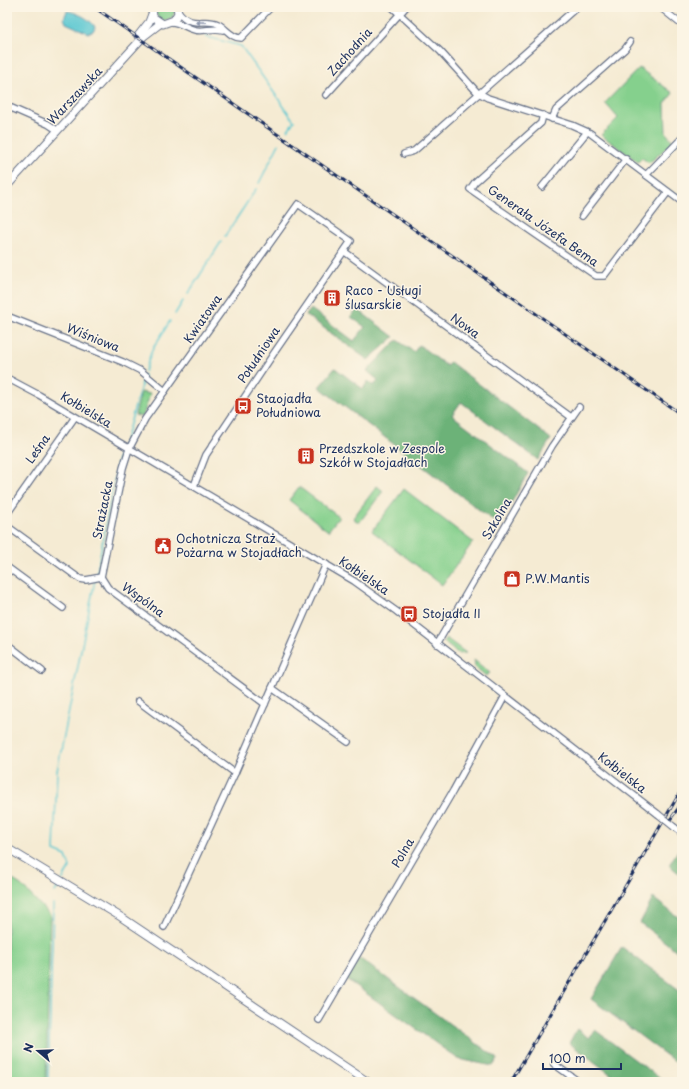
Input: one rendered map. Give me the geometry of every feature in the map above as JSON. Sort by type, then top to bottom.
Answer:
[{"type":"main road","points":[[151,9],[156,20],[161,23],[171,22],[177,17],[178,9]]},
{"type":"main road","name":"Warszawska","points":[[7,179],[142,32],[149,22],[151,9]]},
{"type":"main road","name":"Warszawska","points":[[7,186],[144,36],[161,23]]},
{"type":"main road","points":[[7,848],[128,922],[368,1082]]},
{"type":"street","points":[[178,9],[183,16],[194,22],[217,23],[238,38],[244,38],[271,7]]},
{"type":"street","points":[[392,7],[440,51],[480,93],[488,98],[543,115],[587,132],[626,159],[682,202]]},
{"type":"street","name":"Zachodnia","points":[[326,94],[406,7]]},
{"type":"street","points":[[404,154],[414,151],[577,7]]},
{"type":"street","points":[[660,7],[682,24]]},
{"type":"street","points":[[171,22],[179,23],[197,30],[216,28],[226,30]]},
{"type":"street","points":[[552,119],[556,110],[626,49],[630,42]]},
{"type":"street","points":[[7,106],[54,128]]},
{"type":"street","name":"Generała Józefa Bema","points":[[543,115],[540,123],[475,182],[470,189],[596,276],[604,276],[668,192]]},
{"type":"street","points":[[542,187],[587,132]]},
{"type":"street","points":[[646,175],[682,138]]},
{"type":"street","points":[[582,216],[626,159]]},
{"type":"street","name":"Kwiatowa","points":[[125,446],[298,204],[351,241]]},
{"type":"street","name":"Południowa","points":[[194,486],[206,455],[274,353],[345,252],[351,241]]},
{"type":"street","name":"Nowa","points":[[345,252],[571,418]]},
{"type":"street","name":"Wiśniowa","points":[[7,316],[93,349],[143,373],[165,391]]},
{"type":"street","name":"Kołbielska","points":[[7,378],[326,564],[381,600],[682,833]]},
{"type":"street","name":"Szkolna","points":[[437,644],[552,446],[579,407]]},
{"type":"street","name":"Leśna","points":[[7,514],[75,417]]},
{"type":"street","name":"Strażacka","points":[[98,577],[125,446]]},
{"type":"street","points":[[7,526],[80,579],[86,580],[98,577]]},
{"type":"street","points":[[164,927],[235,773],[326,564]]},
{"type":"street","points":[[7,567],[63,608]]},
{"type":"street","name":"Wspólna","points":[[98,577],[108,588],[265,704]]},
{"type":"street","points":[[7,644],[42,671]]},
{"type":"street","points":[[272,688],[348,742]]},
{"type":"street","name":"Polna","points":[[319,1020],[460,778],[505,696]]},
{"type":"street","points":[[138,701],[235,773]]},
{"type":"street","points":[[554,1064],[579,1082]]},
{"type":"green space","points":[[155,7],[175,7],[175,11],[172,18],[164,21],[157,17]]},
{"type":"green space","points":[[639,68],[673,93],[665,104],[666,133],[672,140],[672,143],[649,163],[642,158],[638,162],[601,135],[618,118],[605,103]]},
{"type":"green space","points":[[311,309],[354,341],[365,327],[351,317],[357,309],[394,337],[368,360],[306,315]]},
{"type":"green space","points":[[397,340],[414,352],[419,345],[447,366],[450,362],[551,439],[538,460],[461,402],[452,415],[528,473],[499,525],[319,387],[335,368],[363,389],[368,381],[374,386],[378,380],[367,371]]},
{"type":"green space","points":[[141,392],[150,394],[143,417],[135,415]]},
{"type":"green space","points":[[377,486],[383,491],[359,523],[353,518]]},
{"type":"green space","points":[[299,487],[339,517],[328,531],[289,500]]},
{"type":"green space","points":[[404,489],[473,542],[442,585],[372,531]]},
{"type":"green space","points":[[446,638],[466,653],[459,654],[447,645],[444,641]]},
{"type":"green space","points":[[474,660],[490,673],[486,676],[475,667]]},
{"type":"green space","points":[[682,844],[682,876],[669,865]]},
{"type":"green space","points":[[7,876],[21,885],[50,915],[46,1082],[7,1082]]},
{"type":"green space","points":[[653,898],[682,920],[682,955],[640,923]]},
{"type":"green space","points":[[622,947],[682,992],[682,1067],[591,999]]},
{"type":"green space","points":[[359,958],[498,1059],[493,1066],[458,1059],[346,979]]},
{"type":"green space","points":[[577,1029],[589,1038],[595,1030],[665,1082],[621,1082],[569,1043]]},
{"type":"water","points":[[67,11],[79,14],[90,21],[95,27],[93,31],[88,33],[66,23],[64,18]]},
{"type":"waterway","points":[[206,35],[207,37],[241,46],[294,121],[288,130]]},
{"type":"waterway","points":[[259,183],[279,144]]},
{"type":"waterway","points":[[225,236],[256,189]]},
{"type":"waterway","points":[[188,294],[221,242]]},
{"type":"waterway","points":[[175,314],[183,301]]},
{"type":"waterway","points":[[145,371],[152,350],[170,321]]},
{"type":"waterway","points":[[96,577],[119,453],[126,438],[144,375]]},
{"type":"waterway","points":[[63,879],[70,867],[66,856],[54,851],[57,771],[95,580]]},
{"type":"waterway","points":[[55,892],[61,882]]},
{"type":"waterway","points":[[48,1082],[53,904]]},
{"type":"railway","points":[[94,7],[682,415]]},
{"type":"railway","points":[[511,1082],[682,789]]},
{"type":"railway","points":[[667,824],[682,803]]},
{"type":"place","name":"Raco - Usługi ślusarskie","points":[[332,298]]},
{"type":"place","name":"Staojadła Południowa","points":[[243,406]]},
{"type":"place","name":"Przedszkole w Zespole Szkół w Stojadłach","points":[[306,456]]},
{"type":"place","name":"Ochotnicza Straż Pożarna w Stojadłach","points":[[163,546]]},
{"type":"place","name":"P.W.Mantis","points":[[512,579]]},
{"type":"place","name":"Stojadła II","points":[[409,614]]}]
